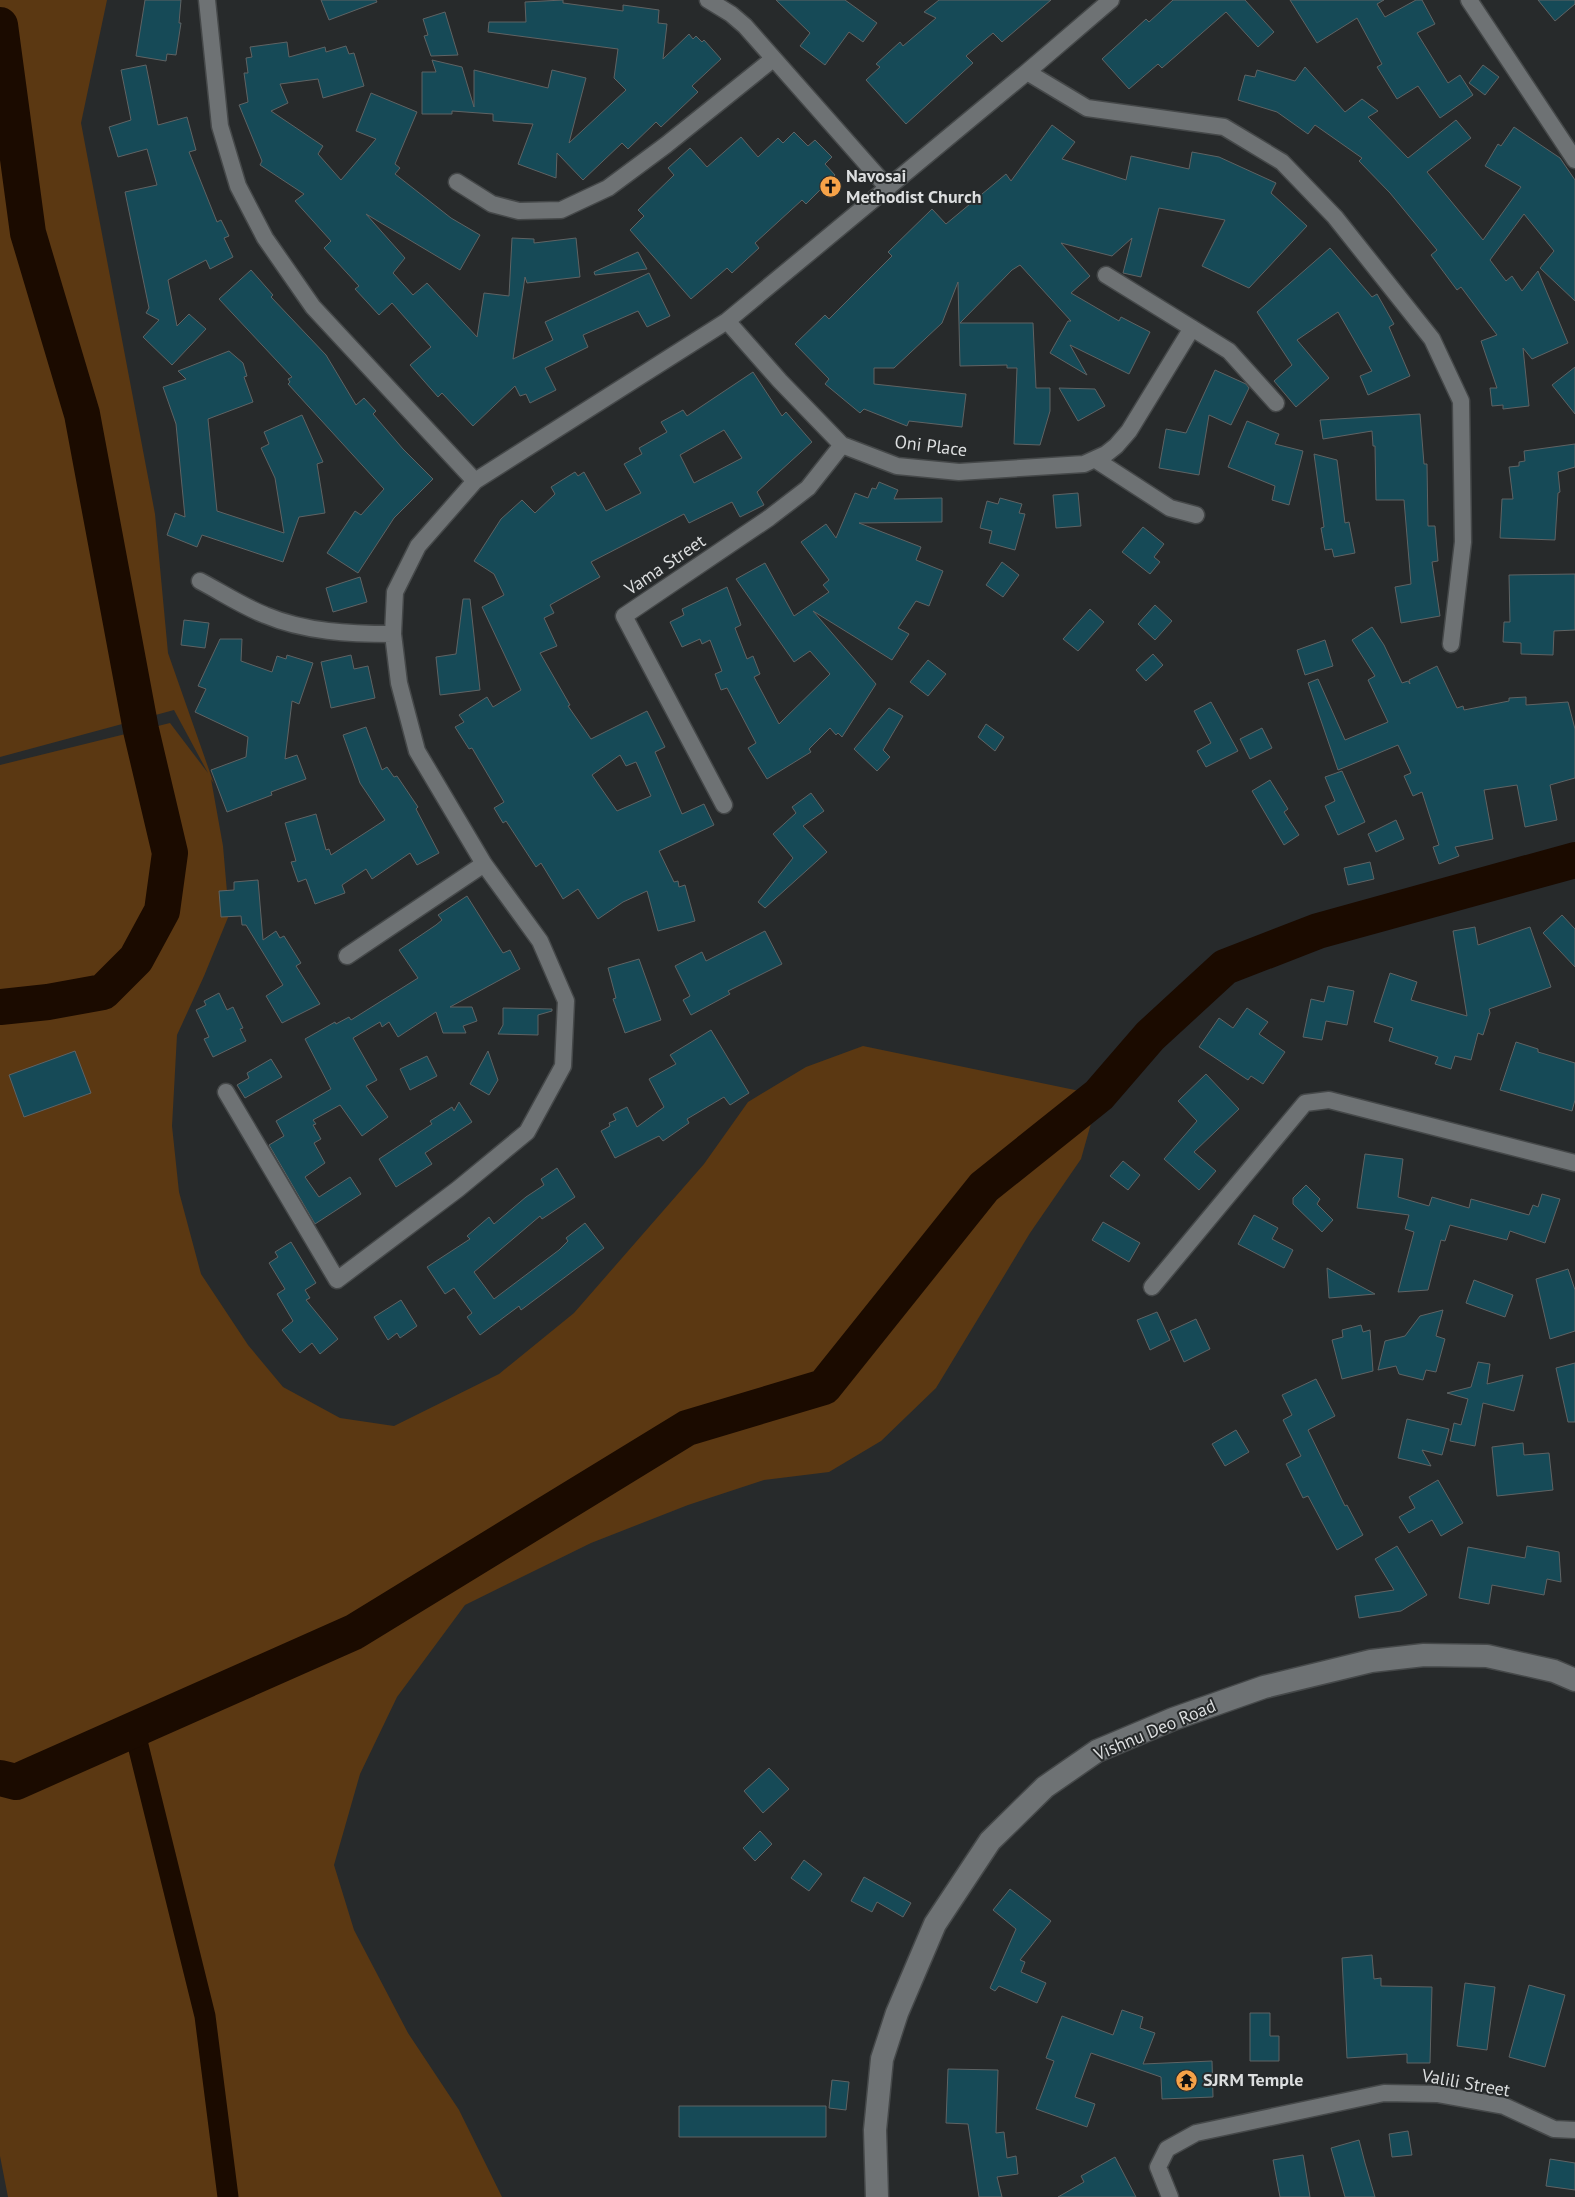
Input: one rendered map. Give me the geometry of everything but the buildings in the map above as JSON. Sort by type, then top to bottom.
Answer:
[{"type":"street","points":[[207,0],[220,126],[238,186],[264,238],[313,307],[475,481]]},
{"type":"street","points":[[708,0],[735,7],[745,26],[888,188]]},
{"type":"street","points":[[226,1092],[336,1280],[458,1189],[527,1132],[562,1066],[566,1001],[540,941],[484,864],[417,751],[399,683],[393,634],[395,592],[418,546],[475,481],[727,321],[1111,0]]},
{"type":"street","points":[[1469,0],[1575,160]]},
{"type":"street","points":[[457,182],[492,204],[519,210],[561,210],[608,188],[666,145],[773,59]]},
{"type":"street","points":[[1027,72],[1087,108],[1224,127],[1282,162],[1335,217],[1432,339],[1461,401],[1463,542],[1451,644]]},
{"type":"street","points":[[1106,275],[1229,351],[1276,403]]},
{"type":"street","name":"Oni Place","points":[[727,321],[842,445],[897,466],[959,472],[1084,464],[1096,460]]},
{"type":"street","points":[[1192,328],[1129,431],[1116,446],[1096,460],[1170,508],[1196,515]]},
{"type":"street","name":"Vama Street","points":[[724,805],[624,616],[769,518],[808,488],[842,445]]},
{"type":"street","points":[[200,581],[265,615],[313,630],[356,634],[393,634]]},
{"type":"street","points":[[347,956],[484,864]]},
{"type":"street","points":[[1152,1287],[1305,1103],[1328,1100],[1575,1163]]},
{"type":"street","name":"Vishnu Deo Road","points":[[877,2197],[875,2130],[882,2059],[897,2013],[935,1924],[990,1841],[1045,1788],[1097,1751],[1173,1720],[1264,1687],[1371,1662],[1424,1655],[1487,1656],[1554,1671],[1575,1680]]},
{"type":"street","name":"Valili Street","points":[[1170,2197],[1158,2167],[1166,2149],[1196,2133],[1384,2093],[1437,2094],[1504,2106],[1554,2129],[1575,2130]]},
{"type":"shaded area","points":[[0,0],[107,0],[81,123],[155,514],[168,653],[214,784],[211,779],[223,846],[229,915],[177,1035],[172,1126],[179,1192],[201,1274],[248,1345],[283,1387],[340,1418],[394,1426],[499,1374],[574,1313],[704,1164],[748,1102],[806,1067],[863,1046],[1099,1095],[1081,1159],[1030,1233],[936,1388],[881,1441],[829,1472],[764,1480],[688,1505],[591,1543],[465,1605],[397,1697],[360,1774],[334,1865],[354,1930],[408,2033],[459,2110],[502,2197],[8,2197],[0,2156],[0,765],[170,723],[208,773],[174,710],[0,757]]},
{"type":"waterway","points":[[0,25],[28,233],[82,414],[141,730],[170,853],[162,911],[136,959],[103,992],[48,1002],[0,1007]]},
{"type":"waterway","points":[[0,1778],[16,1782],[354,1632],[687,1428],[824,1387],[984,1187],[1099,1095],[1150,1036],[1225,967],[1318,931],[1575,860]]},
{"type":"waterway","points":[[134,1729],[205,2016],[228,2197]]},
{"type":"place","name":"Navosai Methodist Church","points":[[830,186]]},
{"type":"place","name":"SJRM Temple","points":[[1187,2080]]}]
